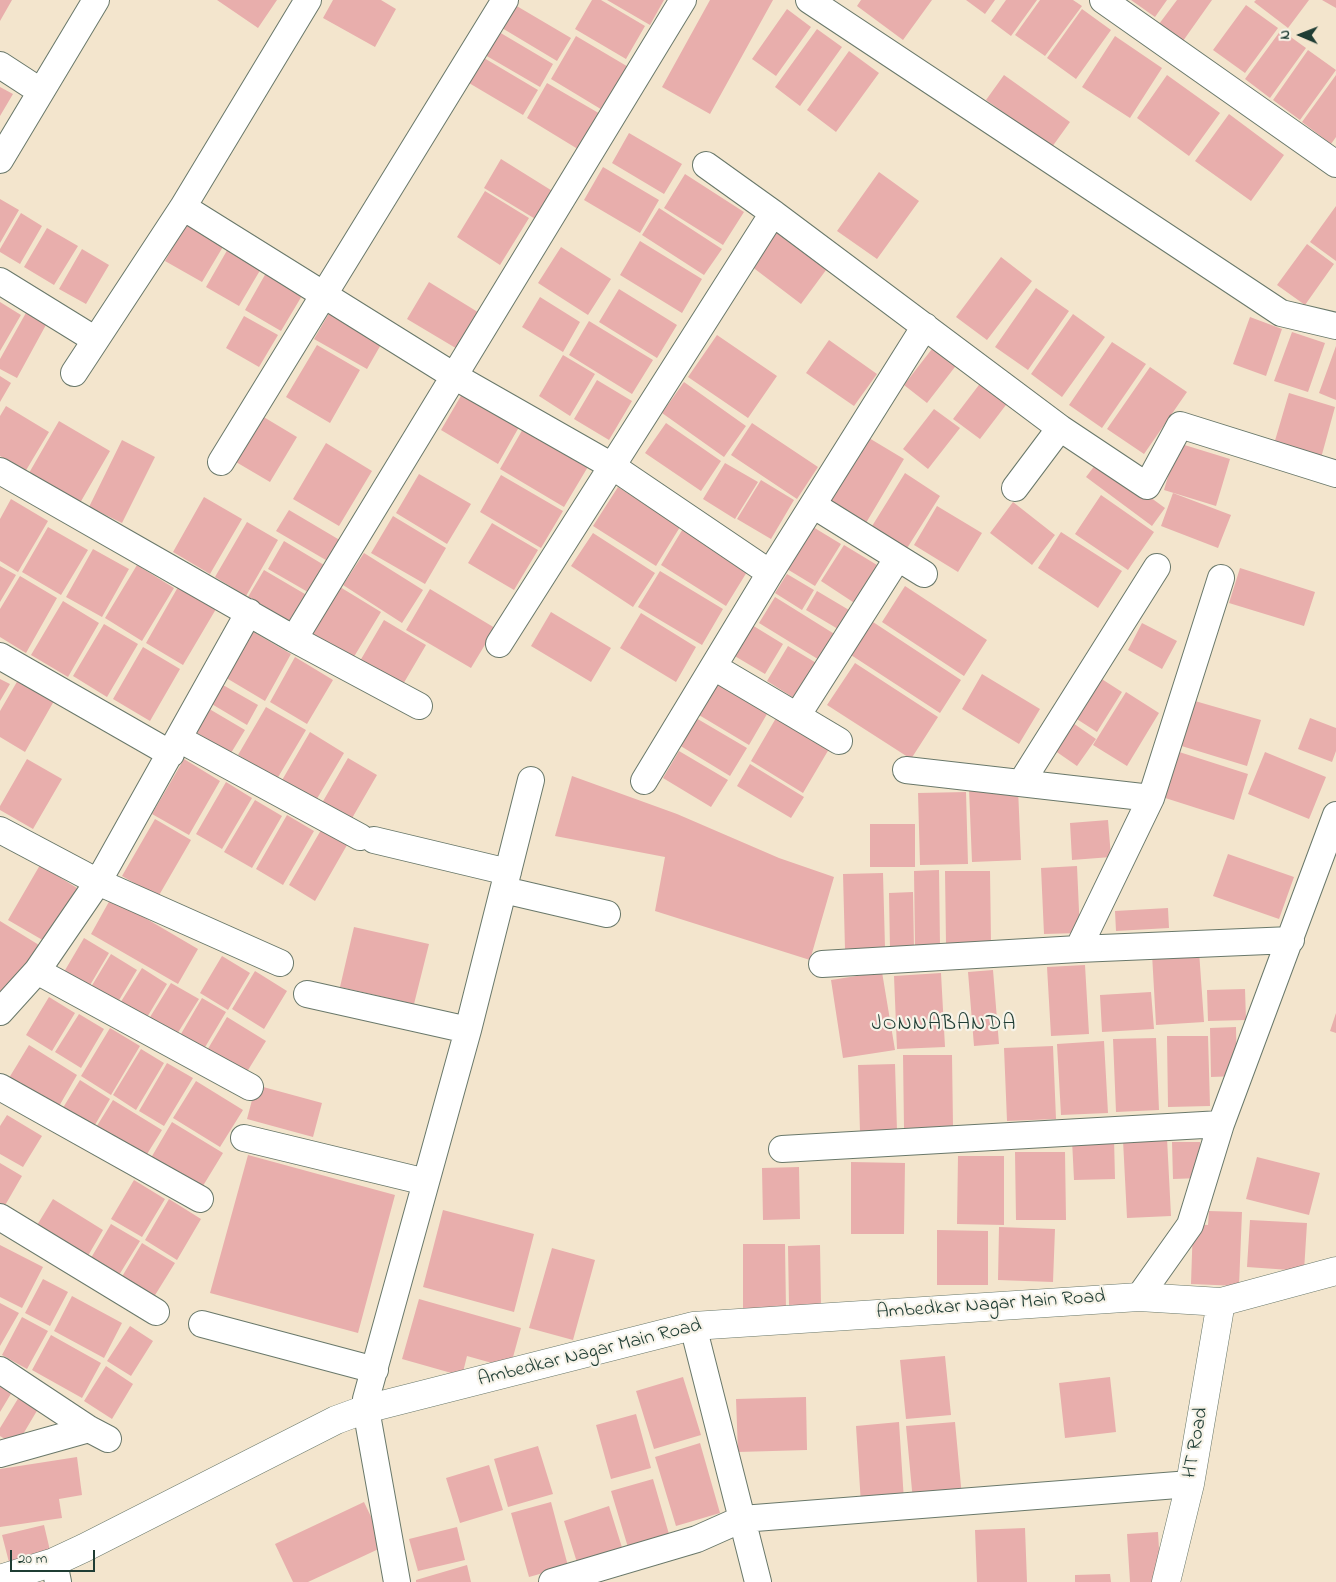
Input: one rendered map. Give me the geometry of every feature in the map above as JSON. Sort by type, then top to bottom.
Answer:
[{"type":"street","points":[[0,160],[96,0]]},
{"type":"street","points":[[74,373],[94,339],[183,208],[308,0]]},
{"type":"street","points":[[221,462],[505,0]]},
{"type":"street","points":[[294,639],[683,0]]},
{"type":"street","points":[[809,0],[1281,314],[1336,326]]},
{"type":"street","points":[[1103,0],[1336,164]]},
{"type":"street","points":[[0,65],[40,91]]},
{"type":"street","points":[[706,165],[1060,428],[1147,486],[1180,425],[1336,474]]},
{"type":"street","points":[[183,208],[454,376],[612,466],[770,573]]},
{"type":"street","points":[[499,644],[773,213]]},
{"type":"street","points":[[0,281],[94,339]]},
{"type":"street","points":[[644,781],[770,573],[925,326]]},
{"type":"street","points":[[1015,488],[1060,428]]},
{"type":"street","points":[[0,471],[294,639],[419,706]]},
{"type":"street","points":[[812,505],[924,574]]},
{"type":"street","points":[[797,716],[897,559]]},
{"type":"street","points":[[1021,783],[1157,567]]},
{"type":"street","points":[[1078,949],[1151,798],[1220,578]]},
{"type":"street","points":[[0,1012],[37,971],[98,882],[249,612]]},
{"type":"street","points":[[0,656],[175,746],[367,839],[607,914]]},
{"type":"street","points":[[714,667],[839,740]]},
{"type":"street","points":[[906,770],[1151,798]]},
{"type":"street","points":[[398,1582],[366,1409],[366,1399],[468,1030],[532,780]]},
{"type":"street","points":[[1139,1297],[1190,1225],[1221,1124],[1336,815]]},
{"type":"street","points":[[0,830],[98,882],[280,963]]},
{"type":"street","points":[[822,964],[1078,949],[1291,940]]},
{"type":"street","points":[[37,971],[250,1087]]},
{"type":"street","points":[[307,994],[468,1030]]},
{"type":"street","points":[[0,1087],[200,1199]]},
{"type":"street","points":[[782,1149],[1221,1124]]},
{"type":"street","points":[[244,1138],[426,1182]]},
{"type":"street","points":[[0,1217],[156,1312]]},
{"type":"street","name":"Ambedkar Nagar Main Road","points":[[0,1579],[56,1572],[336,1420],[366,1409],[693,1326],[1139,1297],[1221,1302],[1336,1271]]},
{"type":"street","name":"HT Road","points":[[1166,1582],[1190,1484],[1221,1302]]},
{"type":"street","points":[[202,1324],[374,1370]]},
{"type":"street","points":[[693,1326],[758,1582]]},
{"type":"street","points":[[0,1370],[99,1434],[0,1454]]},
{"type":"street","points":[[552,1582],[697,1539],[742,1519],[1190,1484]]},
{"type":"building","points":[[0,0],[12,0],[0,21]]},
{"type":"building","points":[[217,0],[277,0],[258,28]]},
{"type":"building","points":[[333,0],[381,0],[396,9],[375,47],[323,18]]},
{"type":"building","points":[[592,0],[601,0],[645,26],[626,59],[575,29]]},
{"type":"building","points":[[607,0],[664,0],[650,25]]},
{"type":"building","points":[[710,0],[773,0],[710,114],[662,87]]},
{"type":"building","points":[[861,0],[932,0],[903,40],[857,6]]},
{"type":"building","points":[[966,0],[995,0],[985,14]]},
{"type":"building","points":[[1006,0],[1037,0],[1011,36],[991,21]]},
{"type":"building","points":[[1040,0],[1073,0],[1082,6],[1045,56],[1015,35]]},
{"type":"building","points":[[1131,0],[1167,0],[1155,17]]},
{"type":"building","points":[[1177,0],[1212,0],[1183,41],[1159,24]]},
{"type":"building","points":[[1256,0],[1309,0],[1288,28],[1254,2]]},
{"type":"building","points":[[1322,0],[1336,0],[1336,8]]},
{"type":"building","points":[[515,5],[571,38],[557,61],[502,28]]},
{"type":"building","points":[[1246,5],[1278,28],[1245,73],[1213,50]]},
{"type":"building","points":[[787,9],[811,27],[776,76],[752,59]]},
{"type":"building","points":[[1082,9],[1111,30],[1076,79],[1047,58]]},
{"type":"building","points":[[817,29],[842,47],[800,106],[775,87]]},
{"type":"building","points":[[1281,30],[1306,48],[1270,98],[1245,79]]},
{"type":"building","points":[[499,32],[553,64],[540,87],[485,55]]},
{"type":"building","points":[[576,36],[630,68],[604,111],[551,79]]},
{"type":"building","points":[[1115,36],[1162,68],[1130,118],[1082,87]]},
{"type":"building","points":[[1308,50],[1336,70],[1300,120],[1273,100]]},
{"type":"building","points":[[849,51],[879,73],[836,132],[807,110]]},
{"type":"building","points":[[484,58],[538,90],[523,115],[469,83]]},
{"type":"building","points":[[1004,75],[1070,122],[1052,147],[986,100]]},
{"type":"building","points":[[1167,75],[1220,113],[1189,156],[1137,118]]},
{"type":"building","points":[[1336,75],[1336,137],[1331,144],[1302,122]]},
{"type":"building","points":[[547,83],[602,115],[581,151],[527,118]]},
{"type":"building","points":[[0,87],[13,94],[0,116]]},
{"type":"building","points":[[1229,114],[1284,155],[1251,201],[1195,161]]},
{"type":"building","points":[[629,133],[682,164],[664,194],[612,163]]},
{"type":"building","points":[[501,159],[554,192],[537,220],[484,188]]},
{"type":"building","points":[[603,167],[659,200],[640,233],[584,200]]},
{"type":"building","points":[[879,172],[919,201],[877,259],[837,231]]},
{"type":"building","points":[[685,174],[744,212],[723,245],[664,208]]},
{"type":"building","points":[[485,191],[529,218],[500,265],[457,237]]},
{"type":"building","points":[[0,199],[19,210],[0,243]]},
{"type":"building","points":[[1336,206],[1336,261],[1310,242]]},
{"type":"building","points":[[659,208],[722,249],[704,275],[642,235]]},
{"type":"building","points":[[21,213],[42,226],[20,264],[0,252],[0,249]]},
{"type":"building","points":[[187,223],[224,245],[202,282],[165,261]]},
{"type":"building","points":[[47,228],[78,246],[54,285],[24,267]]},
{"type":"building","points":[[779,228],[829,266],[801,304],[751,266]]},
{"type":"building","points":[[640,241],[702,279],[682,313],[620,275]]},
{"type":"building","points":[[1307,244],[1334,264],[1305,305],[1277,285]]},
{"type":"building","points":[[229,247],[262,267],[239,306],[206,287]]},
{"type":"building","points":[[561,247],[611,279],[588,315],[538,283]]},
{"type":"building","points":[[82,249],[109,265],[86,304],[59,289]]},
{"type":"building","points":[[1001,257],[1032,281],[987,340],[956,317]]},
{"type":"building","points":[[266,273],[303,294],[281,331],[245,310]]},
{"type":"building","points":[[429,282],[481,314],[459,350],[407,319]]},
{"type":"building","points":[[1036,288],[1069,311],[1028,370],[995,347]]},
{"type":"building","points":[[619,289],[677,325],[657,358],[599,322]]},
{"type":"building","points":[[540,297],[580,322],[563,352],[522,327]]},
{"type":"building","points":[[0,302],[21,315],[0,351]]},
{"type":"building","points":[[331,310],[383,341],[367,369],[314,339]]},
{"type":"building","points":[[27,311],[47,323],[17,378],[0,369],[0,359]]},
{"type":"building","points":[[1073,314],[1105,337],[1062,397],[1031,374]]},
{"type":"building","points":[[244,316],[278,335],[259,367],[226,348]]},
{"type":"building","points":[[1250,317],[1282,329],[1266,376],[1233,364]]},
{"type":"building","points":[[589,321],[653,360],[632,394],[569,355]]},
{"type":"building","points":[[1292,332],[1325,343],[1308,392],[1274,381]]},
{"type":"building","points":[[717,335],[777,376],[748,418],[688,377]]},
{"type":"building","points":[[829,340],[877,374],[854,406],[806,373]]},
{"type":"building","points":[[1112,342],[1146,364],[1102,428],[1069,405]]},
{"type":"building","points":[[317,345],[360,370],[330,423],[286,397]]},
{"type":"building","points":[[935,345],[958,363],[927,403],[904,385]]},
{"type":"building","points":[[1336,346],[1336,400],[1319,393]]},
{"type":"building","points":[[563,355],[595,374],[570,416],[539,396]]},
{"type":"building","points":[[1150,367],[1187,392],[1144,454],[1107,429]]},
{"type":"building","points":[[0,376],[11,383],[0,402]]},
{"type":"building","points":[[985,377],[1012,397],[980,439],[953,419]]},
{"type":"building","points":[[597,380],[632,401],[609,440],[574,419]]},
{"type":"building","points":[[684,382],[746,426],[724,457],[662,413]]},
{"type":"building","points":[[1289,393],[1335,407],[1321,458],[1274,444]]},
{"type":"building","points":[[462,394],[519,427],[498,464],[441,430]]},
{"type":"building","points":[[6,406],[49,432],[25,472],[0,456],[0,416]]},
{"type":"building","points":[[934,409],[960,428],[928,469],[903,449]]},
{"type":"building","points":[[262,416],[297,437],[270,482],[236,462]]},
{"type":"building","points":[[59,421],[110,451],[80,503],[29,473]]},
{"type":"building","points":[[666,423],[721,461],[701,491],[645,453]]},
{"type":"building","points":[[752,423],[818,467],[797,499],[731,455]]},
{"type":"building","points":[[524,427],[589,465],[564,507],[500,469]]},
{"type":"building","points":[[864,435],[904,459],[863,528],[822,503]]},
{"type":"building","points":[[122,440],[155,457],[122,523],[89,507]]},
{"type":"building","points":[[326,443],[372,471],[339,526],[293,499]]},
{"type":"building","points":[[1178,443],[1230,459],[1216,506],[1164,490]]},
{"type":"building","points":[[1099,460],[1165,508],[1152,526],[1086,477]]},
{"type":"building","points":[[725,463],[758,482],[735,519],[703,499]]},
{"type":"building","points":[[905,473],[940,496],[904,553],[869,531]]},
{"type":"building","points":[[419,474],[471,504],[447,544],[396,513]]},
{"type":"building","points":[[501,475],[563,511],[541,548],[480,512]]},
{"type":"building","points":[[761,480],[794,500],[771,539],[737,519]]},
{"type":"building","points":[[618,487],[680,527],[656,566],[593,526]]},
{"type":"building","points":[[1173,493],[1231,515],[1218,548],[1161,526]]},
{"type":"building","points":[[1101,495],[1154,532],[1128,570],[1075,534]]},
{"type":"building","points":[[204,497],[242,519],[210,574],[173,552]]},
{"type":"building","points":[[11,499],[48,521],[18,572],[0,561],[0,519]]},
{"type":"building","points":[[1013,502],[1055,535],[1032,565],[990,533]]},
{"type":"building","points":[[937,506],[982,533],[958,572],[914,545]]},
{"type":"building","points":[[289,510],[343,542],[331,563],[276,531]]},
{"type":"building","points":[[393,516],[446,548],[425,584],[371,553]]},
{"type":"building","points":[[247,522],[278,540],[246,596],[215,577]]},
{"type":"building","points":[[492,523],[538,550],[514,590],[468,563]]},
{"type":"building","points":[[48,527],[88,550],[61,595],[22,572]]},
{"type":"building","points":[[684,527],[750,567],[726,606],[661,565]]},
{"type":"building","points":[[813,527],[841,544],[815,586],[787,569]]},
{"type":"building","points":[[1061,532],[1122,571],[1098,608],[1038,568]]},
{"type":"building","points":[[593,533],[655,573],[633,607],[571,566]]},
{"type":"building","points":[[284,541],[329,568],[313,595],[268,569]]},
{"type":"building","points":[[844,545],[882,568],[859,606],[821,581]]},
{"type":"building","points":[[93,549],[129,569],[102,617],[66,597]]},
{"type":"building","points":[[364,553],[423,590],[402,623],[343,585]]},
{"type":"building","points":[[137,565],[174,588],[142,641],[105,618]]},
{"type":"building","points":[[0,566],[16,575],[0,602]]},
{"type":"building","points":[[1240,568],[1315,592],[1304,626],[1229,603]]},
{"type":"building","points":[[264,570],[310,597],[294,624],[248,597]]},
{"type":"building","points":[[660,571],[723,609],[702,645],[638,607]]},
{"type":"building","points":[[787,574],[814,590],[802,610],[775,593]]},
{"type":"building","points":[[20,576],[57,598],[26,653],[0,637],[0,609]]},
{"type":"building","points":[[905,586],[987,640],[964,676],[882,622]]},
{"type":"building","points":[[178,587],[216,609],[183,665],[146,643]]},
{"type":"building","points":[[340,587],[381,612],[352,660],[311,635]]},
{"type":"building","points":[[430,589],[495,628],[471,668],[406,630]]},
{"type":"building","points":[[817,591],[854,613],[843,632],[806,610]]},
{"type":"building","points":[[775,597],[836,635],[821,661],[759,623]]},
{"type":"building","points":[[63,601],[99,623],[68,677],[31,655]]},
{"type":"building","points":[[551,612],[611,648],[591,682],[531,646]]},
{"type":"building","points":[[641,613],[696,647],[676,682],[620,648]]},
{"type":"building","points":[[384,620],[426,645],[402,686],[360,661]]},
{"type":"building","points":[[873,622],[961,680],[940,713],[851,655]]},
{"type":"building","points":[[1142,623],[1177,641],[1162,669],[1128,650]]},
{"type":"building","points":[[104,624],[138,644],[107,697],[73,676]]},
{"type":"building","points":[[752,625],[783,644],[765,674],[733,655]]},
{"type":"building","points":[[250,630],[291,654],[265,701],[223,676]]},
{"type":"building","points":[[788,646],[818,664],[797,700],[767,681]]},
{"type":"building","points":[[143,647],[180,669],[150,721],[113,699]]},
{"type":"building","points":[[295,657],[333,680],[307,724],[270,702]]},
{"type":"building","points":[[855,663],[938,717],[911,759],[827,705]]},
{"type":"building","points":[[982,674],[1040,709],[1019,744],[962,709]]},
{"type":"building","points":[[1097,676],[1122,692],[1097,732],[1072,716]]},
{"type":"building","points":[[0,679],[10,684],[0,701]]},
{"type":"building","points":[[18,680],[54,701],[25,752],[0,737],[0,711]]},
{"type":"building","points":[[216,681],[258,705],[247,725],[205,700]]},
{"type":"building","points":[[717,684],[767,714],[749,745],[699,715]]},
{"type":"building","points":[[1126,692],[1159,713],[1127,766],[1093,745]]},
{"type":"building","points":[[1188,699],[1261,720],[1247,766],[1175,744]]},
{"type":"building","points":[[206,707],[245,730],[231,753],[192,730]]},
{"type":"building","points":[[266,707],[306,730],[277,779],[238,755]]},
{"type":"building","points":[[696,718],[747,748],[730,776],[679,745]]},
{"type":"building","points":[[776,718],[829,749],[803,793],[751,761]]},
{"type":"building","points":[[1310,718],[1336,728],[1336,751],[1332,762],[1298,749]]},
{"type":"building","points":[[1070,721],[1096,739],[1077,766],[1051,748]]},
{"type":"building","points":[[310,732],[344,753],[315,802],[281,782]]},
{"type":"building","points":[[1173,750],[1248,774],[1234,820],[1159,796]]},
{"type":"building","points":[[679,751],[728,780],[711,807],[663,778]]},
{"type":"building","points":[[1265,752],[1326,777],[1309,819],[1248,794]]},
{"type":"building","points":[[348,758],[377,775],[351,820],[322,803]]},
{"type":"building","points":[[27,759],[62,779],[33,829],[0,810],[0,806]]},
{"type":"building","points":[[184,759],[220,781],[189,835],[152,814]]},
{"type":"building","points":[[750,764],[804,797],[791,818],[737,786]]},
{"type":"building","points":[[572,776],[677,814],[779,858],[834,877],[810,960],[655,911],[665,857],[555,836]]},
{"type":"building","points":[[226,782],[252,798],[222,849],[196,834]]},
{"type":"building","points":[[1018,788],[1021,860],[972,862],[969,789]]},
{"type":"building","points":[[966,792],[968,864],[920,865],[918,793]]},
{"type":"building","points":[[255,800],[282,816],[252,868],[224,852]]},
{"type":"building","points":[[287,815],[314,831],[283,885],[256,869]]},
{"type":"building","points":[[155,819],[191,840],[158,897],[122,876]]},
{"type":"building","points":[[1108,820],[1111,857],[1072,860],[1070,823]]},
{"type":"building","points":[[870,824],[915,824],[915,867],[870,867]]},
{"type":"building","points":[[321,830],[347,845],[315,901],[289,885]]},
{"type":"building","points":[[1228,854],[1294,877],[1279,919],[1213,896]]},
{"type":"building","points":[[40,865],[77,888],[46,942],[8,920]]},
{"type":"building","points":[[1077,866],[1080,933],[1044,934],[1041,868]]},
{"type":"building","points":[[939,870],[940,946],[915,947],[914,871]]},
{"type":"building","points":[[945,871],[990,871],[991,943],[946,944]]},
{"type":"building","points":[[883,873],[885,948],[845,949],[843,874]]},
{"type":"building","points":[[913,892],[914,949],[890,950],[889,893]]},
{"type":"building","points":[[111,898],[198,949],[178,984],[91,934]]},
{"type":"building","points":[[1168,908],[1169,928],[1116,931],[1115,911]]},
{"type":"building","points":[[0,921],[39,945],[7,999],[0,995]]},
{"type":"building","points":[[354,927],[429,944],[414,1004],[340,987]]},
{"type":"building","points":[[84,938],[109,953],[86,992],[61,977]]},
{"type":"building","points":[[1199,951],[1204,1022],[1156,1025],[1152,954]]},
{"type":"building","points":[[111,954],[137,970],[115,1007],[88,992]]},
{"type":"building","points":[[222,956],[250,973],[228,1010],[200,993]]},
{"type":"building","points":[[1085,965],[1089,1034],[1051,1036],[1047,967]]},
{"type":"building","points":[[142,968],[167,984],[143,1024],[117,1008]]},
{"type":"building","points":[[993,970],[999,1044],[974,1046],[968,972]]},
{"type":"building","points":[[255,971],[287,991],[264,1029],[232,1009]]},
{"type":"building","points":[[882,972],[895,1050],[843,1058],[831,980]]},
{"type":"building","points":[[941,973],[945,1047],[897,1049],[894,976]]},
{"type":"building","points":[[171,983],[199,999],[174,1039],[147,1022]]},
{"type":"building","points":[[1245,989],[1246,1020],[1208,1021],[1207,990]]},
{"type":"building","points":[[1151,992],[1154,1029],[1102,1032],[1100,995]]},
{"type":"building","points":[[49,997],[75,1013],[52,1051],[26,1035]]},
{"type":"building","points":[[202,998],[226,1012],[201,1054],[178,1039]]},
{"type":"building","points":[[1336,1013],[1336,1033],[1330,1031]]},
{"type":"building","points":[[79,1014],[104,1029],[81,1068],[55,1052]]},
{"type":"building","points":[[227,1017],[266,1041],[245,1075],[206,1052]]},
{"type":"building","points":[[1236,1027],[1237,1076],[1211,1077],[1210,1028]]},
{"type":"building","points":[[110,1028],[140,1046],[111,1095],[81,1076]]},
{"type":"building","points":[[1167,1036],[1208,1036],[1210,1106],[1168,1107]]},
{"type":"building","points":[[1156,1038],[1159,1110],[1116,1112],[1113,1039]]},
{"type":"building","points":[[1104,1041],[1108,1113],[1061,1115],[1057,1044]]},
{"type":"building","points":[[29,1045],[77,1075],[58,1108],[9,1078]]},
{"type":"building","points":[[1053,1046],[1056,1119],[1007,1121],[1004,1048]]},
{"type":"building","points":[[141,1049],[164,1063],[136,1110],[113,1095]]},
{"type":"building","points":[[903,1055],[952,1055],[953,1127],[904,1128]]},
{"type":"building","points":[[167,1063],[193,1078],[164,1126],[139,1111]]},
{"type":"building","points":[[895,1064],[897,1131],[860,1132],[858,1065]]},
{"type":"building","points":[[80,1080],[110,1099],[92,1130],[61,1111]]},
{"type":"building","points":[[196,1081],[243,1110],[220,1147],[173,1118]]},
{"type":"building","points":[[256,1085],[322,1103],[313,1137],[247,1119]]},
{"type":"building","points":[[113,1100],[162,1130],[144,1159],[95,1129]]},
{"type":"building","points":[[7,1115],[42,1136],[23,1167],[0,1154],[0,1126]]},
{"type":"building","points":[[172,1122],[223,1153],[198,1194],[148,1163]]},
{"type":"building","points":[[1114,1138],[1115,1179],[1074,1180],[1072,1140]]},
{"type":"building","points":[[1167,1138],[1171,1216],[1127,1218],[1123,1140]]},
{"type":"building","points":[[1172,1142],[1200,1142],[1201,1178],[1173,1179]]},
{"type":"building","points":[[1015,1152],[1065,1152],[1066,1220],[1016,1220]]},
{"type":"building","points":[[248,1155],[395,1195],[358,1333],[210,1293]]},
{"type":"building","points":[[958,1156],[1004,1156],[1004,1225],[957,1224]]},
{"type":"building","points":[[1257,1157],[1320,1173],[1309,1215],[1246,1199]]},
{"type":"building","points":[[851,1162],[905,1163],[904,1234],[851,1234]]},
{"type":"building","points":[[0,1163],[22,1176],[0,1214]]},
{"type":"building","points":[[799,1167],[800,1219],[763,1220],[762,1168]]},
{"type":"building","points":[[134,1180],[165,1199],[142,1237],[111,1219]]},
{"type":"building","points":[[53,1199],[103,1230],[85,1261],[34,1230]]},
{"type":"building","points":[[169,1199],[201,1219],[177,1260],[145,1240]]},
{"type":"building","points":[[443,1210],[534,1234],[514,1312],[423,1287]]},
{"type":"building","points":[[1209,1211],[1242,1212],[1239,1286],[1191,1284],[1193,1224],[1208,1225]]},
{"type":"building","points":[[1250,1220],[1307,1223],[1304,1271],[1247,1267]]},
{"type":"building","points":[[111,1224],[140,1241],[116,1280],[88,1263]]},
{"type":"building","points":[[999,1227],[1055,1229],[1053,1282],[998,1280]]},
{"type":"building","points":[[937,1230],[988,1231],[988,1285],[937,1285]]},
{"type":"building","points":[[142,1243],[175,1263],[152,1300],[120,1280]]},
{"type":"building","points":[[743,1244],[785,1244],[786,1310],[743,1311]]},
{"type":"building","points":[[0,1245],[43,1267],[22,1308],[0,1297]]},
{"type":"building","points":[[820,1245],[821,1305],[789,1306],[788,1246]]},
{"type":"building","points":[[552,1248],[595,1260],[573,1340],[529,1328]]},
{"type":"building","points":[[43,1279],[68,1292],[50,1326],[25,1313]]},
{"type":"building","points":[[72,1296],[122,1323],[104,1358],[54,1331]]},
{"type":"building","points":[[419,1299],[521,1328],[510,1368],[467,1356],[462,1376],[402,1359]]},
{"type":"building","points":[[0,1303],[19,1313],[0,1346]]},
{"type":"building","points":[[22,1317],[48,1331],[27,1369],[2,1355]]},
{"type":"building","points":[[130,1326],[153,1341],[131,1376],[107,1361]]},
{"type":"building","points":[[51,1335],[101,1363],[82,1398],[32,1370]]},
{"type":"building","points":[[945,1356],[951,1415],[906,1419],[900,1360]]},
{"type":"building","points":[[106,1366],[133,1384],[112,1419],[84,1401]]},
{"type":"building","points":[[683,1377],[701,1435],[654,1449],[636,1391]]},
{"type":"building","points":[[1110,1377],[1116,1432],[1065,1438],[1059,1383]]},
{"type":"building","points":[[0,1385],[12,1392],[0,1412]]},
{"type":"building","points":[[19,1397],[38,1409],[16,1446],[0,1436],[0,1428]]},
{"type":"building","points":[[806,1397],[807,1450],[738,1452],[736,1399]]},
{"type":"building","points":[[636,1414],[651,1468],[611,1479],[596,1425]]},
{"type":"building","points":[[899,1422],[904,1501],[861,1504],[856,1426]]},
{"type":"building","points":[[955,1422],[962,1497],[913,1501],[906,1426]]},
{"type":"building","points":[[700,1443],[720,1513],[676,1526],[655,1457]]},
{"type":"building","points":[[538,1446],[553,1494],[508,1507],[494,1459]]},
{"type":"building","points":[[77,1457],[82,1495],[59,1499],[62,1518],[0,1527],[0,1469]]},
{"type":"building","points":[[489,1465],[503,1510],[460,1523],[446,1478]]},
{"type":"building","points":[[653,1479],[671,1541],[630,1554],[611,1491]]},
{"type":"building","points":[[364,1502],[385,1546],[308,1582],[293,1582],[275,1544]]},
{"type":"building","points":[[551,1502],[568,1566],[529,1577],[511,1513]]},
{"type":"building","points":[[609,1506],[625,1557],[580,1572],[564,1521]]},
{"type":"building","points":[[44,1525],[52,1559],[11,1570],[2,1535]]},
{"type":"building","points":[[457,1527],[465,1560],[418,1571],[409,1539]]},
{"type":"building","points":[[1025,1528],[1027,1582],[977,1582],[975,1530]]},
{"type":"building","points":[[1158,1532],[1161,1582],[1130,1582],[1127,1534]]},
{"type":"building","points":[[467,1565],[471,1582],[416,1582],[416,1580]]},
{"type":"building","points":[[1110,1574],[1111,1582],[1075,1582],[1075,1575]]},
{"type":"district","name":"JONNABANDA","points":[[944,1026]]}]
